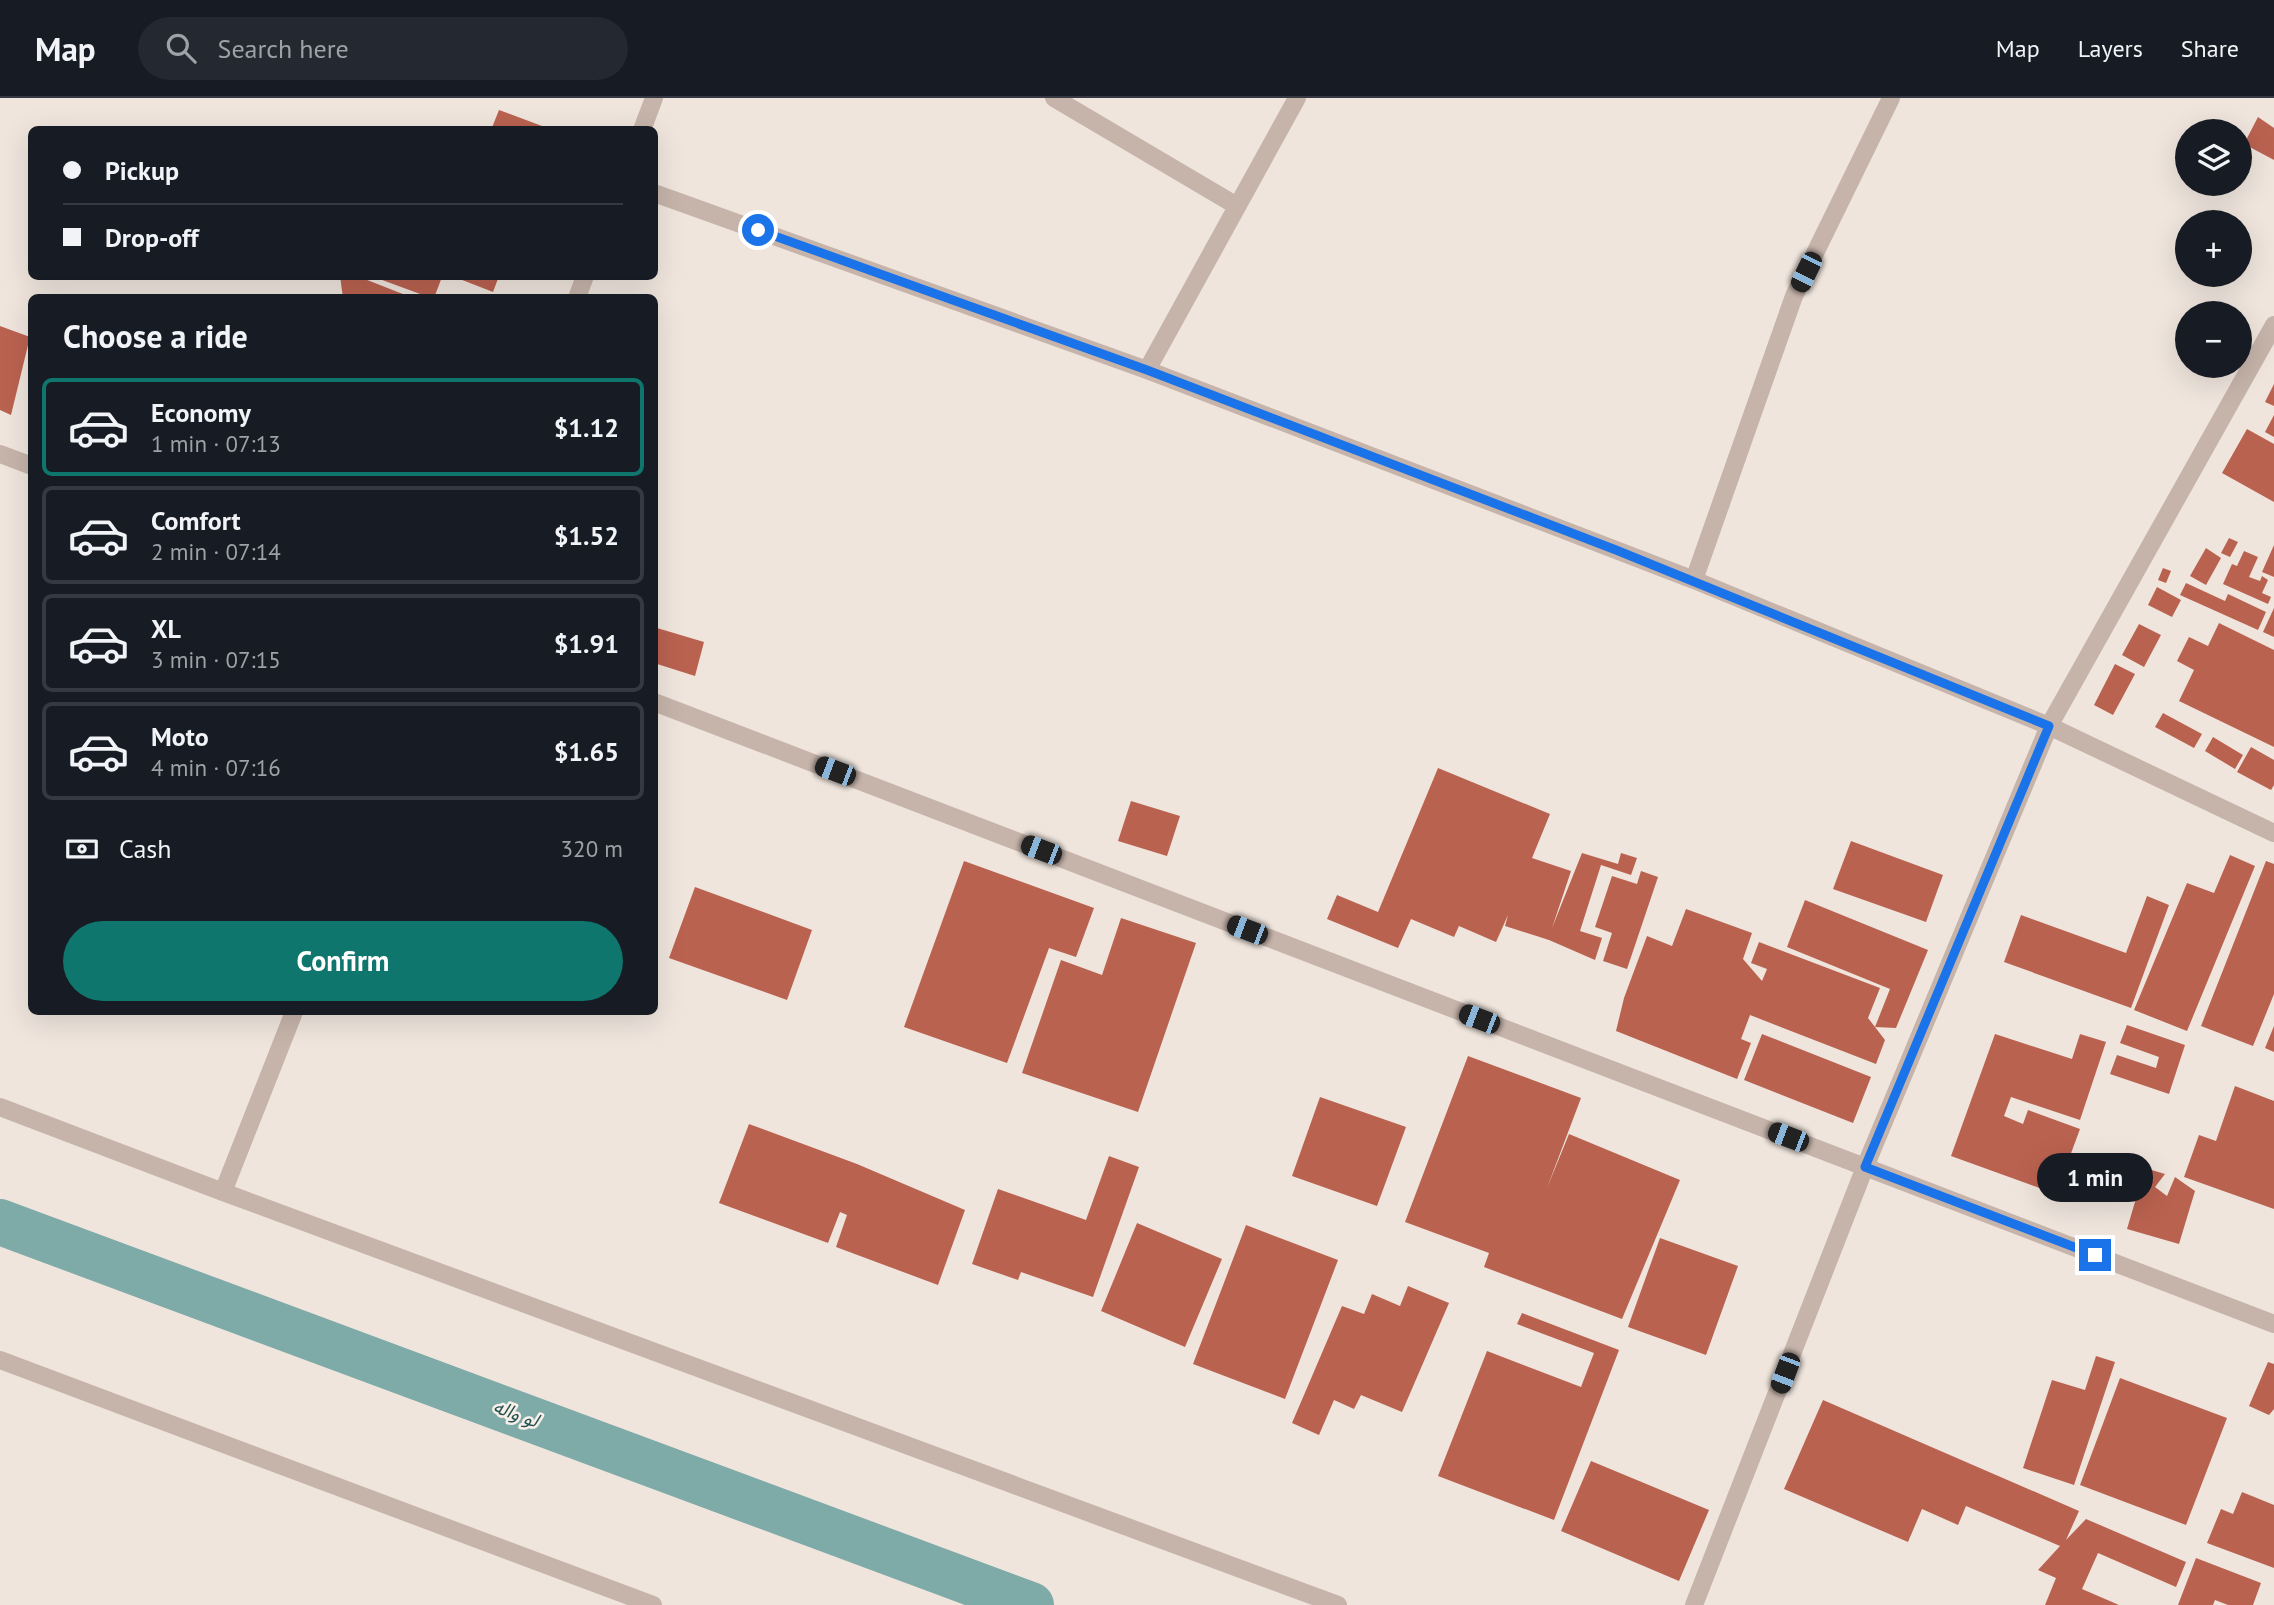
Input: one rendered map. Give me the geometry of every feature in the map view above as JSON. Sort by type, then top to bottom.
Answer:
[{"type":"street","points":[[644,126],[654,98]]},
{"type":"street","points":[[1054,98],[1237,206]]},
{"type":"street","points":[[1147,370],[1297,98]]},
{"type":"street","points":[[1694,580],[1794,296],[1891,98]]},
{"type":"street","points":[[658,194],[1147,370],[1694,580],[2049,726],[2274,833]]},
{"type":"street","points":[[1694,1605],[1865,1167],[2049,726],[2274,325]]},
{"type":"street","points":[[0,454],[28,464]]},
{"type":"street","points":[[658,704],[2274,1324]]},
{"type":"street","points":[[223,1192],[293,1015]]},
{"type":"street","points":[[0,1107],[1338,1605]]},
{"type":"street","points":[[0,1360],[653,1605]]},
{"type":"building","points":[[499,110],[542,126],[493,126]]},
{"type":"building","points":[[2258,117],[2274,128],[2274,160],[2252,148],[2252,129]]},
{"type":"building","points":[[341,280],[367,280],[403,294],[342,294]]},
{"type":"building","points":[[382,280],[441,280],[436,294],[420,294]]},
{"type":"building","points":[[462,280],[498,280],[493,292]]},
{"type":"building","points":[[0,326],[28,336],[28,345],[11,415],[0,410]]},
{"type":"building","points":[[2274,384],[2274,406],[2265,402]]},
{"type":"building","points":[[2274,415],[2274,437],[2265,432]]},
{"type":"building","points":[[2247,429],[2274,444],[2274,502],[2222,473]]},
{"type":"building","points":[[2229,538],[2238,542],[2230,557],[2221,553]]},
{"type":"building","points":[[2274,545],[2274,577],[2262,572]]},
{"type":"building","points":[[2206,548],[2221,558],[2206,585],[2190,576]]},
{"type":"building","points":[[2244,551],[2258,557],[2249,577],[2260,581],[2262,576],[2268,580],[2262,593],[2271,597],[2268,604],[2223,584],[2232,564],[2237,566]]},
{"type":"building","points":[[2163,568],[2171,571],[2166,583],[2158,580]]},
{"type":"building","points":[[2186,583],[2225,601],[2228,594],[2266,612],[2258,630],[2180,595]]},
{"type":"building","points":[[2157,587],[2181,600],[2172,617],[2148,605]]},
{"type":"building","points":[[2274,608],[2274,637],[2263,632]]},
{"type":"building","points":[[2219,623],[2274,650],[2274,747],[2179,701],[2194,670],[2177,661],[2189,637],[2208,646]]},
{"type":"building","points":[[2139,624],[2161,635],[2144,667],[2122,655]]},
{"type":"building","points":[[658,628],[704,642],[695,676],[658,664]]},
{"type":"building","points":[[2115,664],[2135,674],[2113,715],[2094,705]]},
{"type":"building","points":[[2163,713],[2202,734],[2194,748],[2155,727]]},
{"type":"building","points":[[2213,737],[2243,755],[2235,769],[2205,751]]},
{"type":"building","points":[[2251,747],[2274,760],[2274,785],[2271,790],[2237,772]]},
{"type":"building","points":[[1438,768],[1550,814],[1532,858],[1571,871],[1552,928],[1582,853],[1618,864],[1621,853],[1637,858],[1631,875],[1601,865],[1580,931],[1602,938],[1595,960],[1549,940],[1505,926],[1508,915],[1496,942],[1459,926],[1454,937],[1411,919],[1398,948],[1327,919],[1337,895],[1378,912]]},
{"type":"building","points":[[1131,801],[1180,816],[1167,856],[1118,841]]},
{"type":"building","points":[[1851,841],[1943,875],[1926,922],[1833,889]]},
{"type":"building","points":[[2230,855],[2255,866],[2187,1031],[2134,1010],[2187,883],[2214,893]]},
{"type":"building","points":[[964,861],[1094,908],[1076,957],[1049,948],[1007,1063],[904,1027]]},
{"type":"building","points":[[2266,861],[2274,864],[2274,994],[2253,1046],[2201,1026]]},
{"type":"building","points":[[1641,871],[1658,877],[1627,969],[1603,961],[1612,933],[1595,927],[1612,876],[1637,884]]},
{"type":"building","points":[[695,887],[812,930],[787,1000],[669,958]]},
{"type":"building","points":[[2147,896],[2169,905],[2131,1008],[2004,962],[2021,915],[2126,953]]},
{"type":"building","points":[[1805,900],[1928,950],[1896,1028],[1875,1027],[1890,989],[1787,947]]},
{"type":"building","points":[[1686,909],[1752,933],[1743,959],[1762,981],[1767,969],[1751,963],[1759,942],[1880,988],[1868,1018],[1885,1040],[1876,1064],[1750,1015],[1741,1039],[1751,1043],[1737,1079],[1616,1031],[1624,998],[1647,936],[1672,946]]},
{"type":"building","points":[[1121,918],[1196,943],[1138,1112],[1022,1073],[1061,960],[1102,975]]},
{"type":"building","points":[[2127,1025],[2185,1045],[2169,1094],[2110,1074],[2117,1055],[2156,1068],[2159,1057],[2120,1043]]},
{"type":"building","points":[[2274,1026],[2274,1052],[2265,1048]]},
{"type":"building","points":[[1762,1034],[1871,1077],[1853,1123],[1744,1080]]},
{"type":"building","points":[[1995,1034],[2072,1059],[2080,1034],[2106,1042],[2080,1120],[2011,1097],[2004,1116],[2023,1124],[2028,1110],[2080,1129],[2056,1194],[1951,1156]]},
{"type":"building","points":[[1468,1056],[1581,1098],[1547,1188],[1569,1134],[1680,1180],[1622,1319],[1484,1267],[1489,1253],[1405,1222]]},
{"type":"building","points":[[2235,1086],[2274,1101],[2274,1209],[2184,1177],[2199,1135],[2216,1141]]},
{"type":"building","points":[[1320,1097],[1406,1127],[1377,1206],[1292,1176]]},
{"type":"building","points":[[749,1124],[857,1164],[965,1210],[938,1285],[836,1247],[847,1215],[840,1212],[828,1243],[719,1203]]},
{"type":"building","points":[[1109,1156],[1139,1167],[1093,1297],[1021,1272],[1018,1280],[972,1264],[998,1189],[1086,1220]]},
{"type":"building","points":[[2145,1168],[2165,1174],[2155,1187],[2167,1196],[2175,1177],[2195,1191],[2179,1244],[2127,1229]]},
{"type":"building","points":[[1137,1223],[1222,1259],[1185,1347],[1101,1311]]},
{"type":"building","points":[[1246,1225],[1338,1260],[1285,1399],[1193,1364]]},
{"type":"building","points":[[1660,1238],[1738,1266],[1706,1355],[1628,1327]]},
{"type":"building","points":[[1408,1286],[1449,1303],[1402,1412],[1361,1395],[1354,1409],[1334,1400],[1319,1435],[1292,1423],[1342,1306],[1364,1314],[1372,1294],[1400,1306]]},
{"type":"building","points":[[1522,1313],[1619,1350],[1554,1520],[1438,1476],[1487,1351],[1581,1387],[1594,1353],[1517,1324]]},
{"type":"building","points":[[2096,1356],[2115,1362],[2074,1485],[2023,1468],[2052,1380],[2085,1390]]},
{"type":"building","points":[[2268,1362],[2274,1364],[2274,1409],[2269,1415],[2249,1406]]},
{"type":"building","points":[[2120,1378],[2227,1418],[2186,1525],[2080,1485]]},
{"type":"building","points":[[1823,1400],[2079,1511],[2066,1540],[2086,1519],[2186,1562],[2176,1587],[2098,1553],[2082,1589],[2119,1605],[2045,1605],[2056,1578],[2038,1570],[2060,1546],[1966,1506],[1958,1525],[1922,1509],[1908,1542],[1784,1489]]},
{"type":"building","points":[[1591,1461],[1709,1510],[1679,1581],[1561,1531]]},
{"type":"building","points":[[2242,1492],[2274,1505],[2274,1568],[2207,1543],[2221,1509],[2233,1514]]},
{"type":"building","points":[[2196,1558],[2261,1583],[2253,1605],[2228,1605],[2215,1600],[2213,1605],[2178,1605]]},
{"type":"waterway","name":"لو واله","points":[[0,1222],[1031,1605]]},
{"type":"route","points":[[758,230],[1147,370],[1616,550],[2049,726],[1865,1167],[2095,1255]]}]
